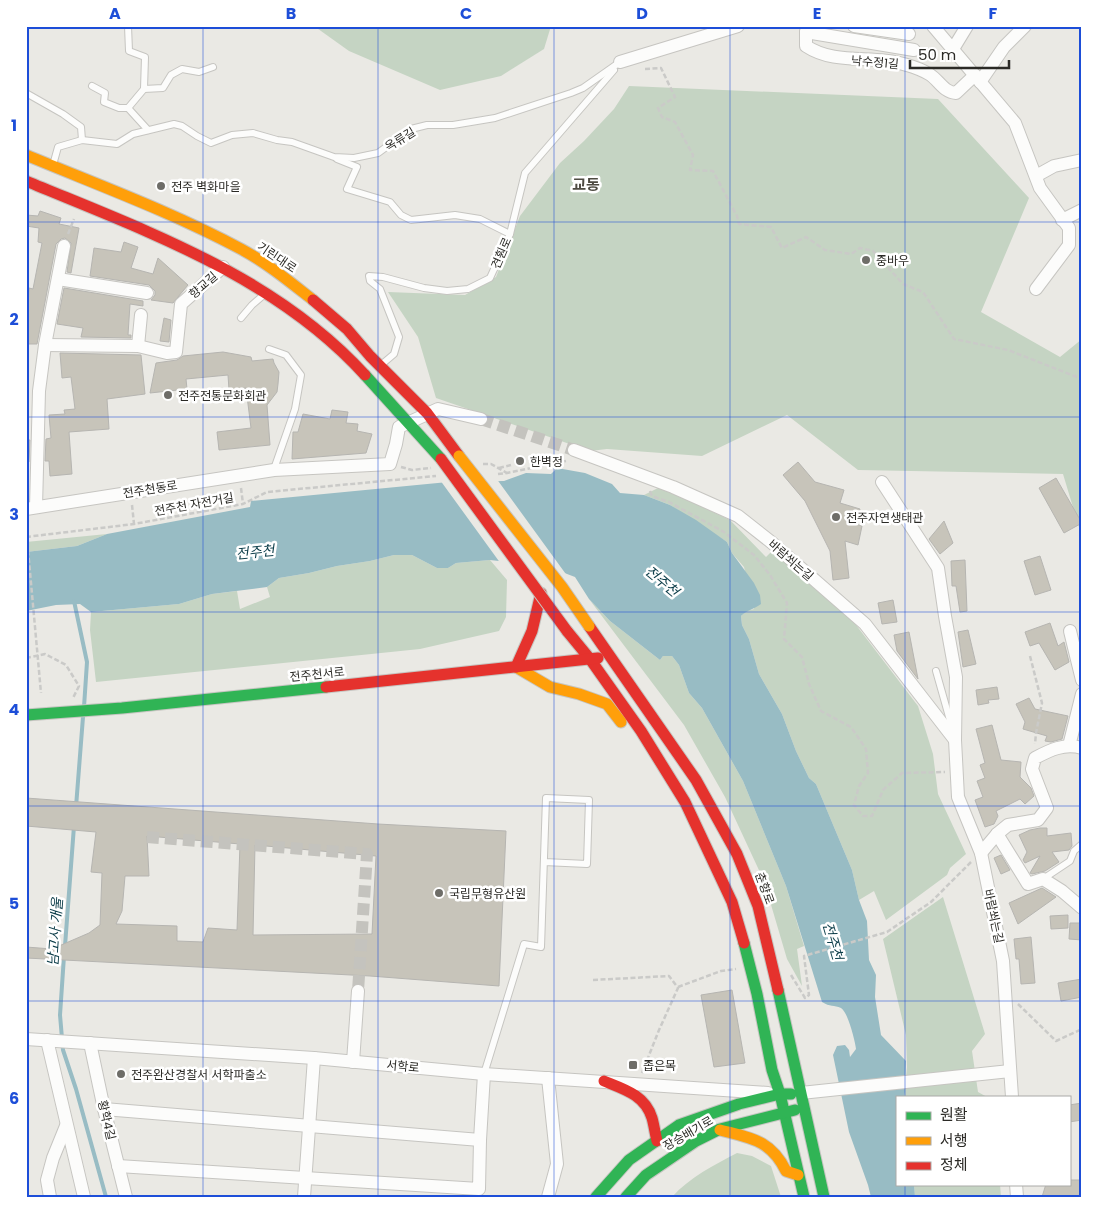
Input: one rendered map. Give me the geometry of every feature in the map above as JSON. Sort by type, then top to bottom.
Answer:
[{"type":"street","points":[[620,62],[738,26]]},
{"type":"street","points":[[854,26],[909,34]]},
{"type":"street","points":[[933,26],[1015,123],[1040,188],[1069,228],[1069,245],[1036,289]]},
{"type":"street","points":[[952,49],[967,26]]},
{"type":"street","points":[[978,78],[1025,26]]},
{"type":"street","name":"낙수정1길","points":[[914,50],[807,29],[806,46],[813,51],[847,59],[872,60],[906,65],[930,75],[949,92],[956,93],[978,78]]},
{"type":"street","name":"기린대로","points":[[26,155],[174,216],[243,250],[285,278],[332,315],[427,413],[562,587],[589,626]]},
{"type":"street","points":[[1036,176],[1054,166],[1082,160]]},
{"type":"street","points":[[26,181],[154,234],[223,267],[267,293],[324,336],[351,360],[441,459],[590,659],[641,731],[685,802],[732,902],[750,966],[772,1070],[785,1112],[804,1197]]},
{"type":"street","points":[[1062,220],[1082,210]]},
{"type":"street","points":[[31,508],[32,403],[64,246]]},
{"type":"street","name":"향교길","points":[[45,345],[138,346],[167,353],[176,352],[181,304],[223,267]]},
{"type":"street","points":[[58,280],[147,294]]},
{"type":"street","points":[[138,346],[140,315]]},
{"type":"street","points":[[410,423],[438,409],[481,419]]},
{"type":"street","name":"전주천동로","points":[[31,508],[274,470],[390,464],[399,427],[410,423]]},
{"type":"street","name":"바람쐬는길","points":[[574,450],[691,494],[738,516],[771,542],[865,624],[955,740]]},
{"type":"street","name":"바람쐬는길","points":[[882,482],[938,568],[956,677],[955,740],[958,797],[981,853],[1003,960],[1012,1096]]},
{"type":"street","points":[[541,593],[539,611],[530,643],[516,666],[550,687],[579,694],[607,704],[631,734],[641,731]]},
{"type":"street","name":"춘향로","points":[[589,626],[696,780],[737,854],[758,906],[824,1197]]},
{"type":"street","points":[[1070,631],[1082,680]]},
{"type":"street","name":"전주천서로","points":[[26,715],[122,708],[611,656]]},
{"type":"street","points":[[981,853],[997,834],[1008,825],[1038,820],[1048,808],[1032,769],[1035,758],[1056,747],[1076,747],[1082,694]]},
{"type":"street","points":[[997,834],[1028,884],[1043,879],[1062,891],[1082,908]]},
{"type":"street","points":[[353,1062],[358,991]]},
{"type":"street","name":"서학로","points":[[26,1039],[314,1058],[484,1074],[780,1094]]},
{"type":"street","points":[[51,1041],[66,1126],[84,1197]]},
{"type":"street","name":"황학4길","points":[[90,1043],[118,1166],[119,1196]]},
{"type":"street","points":[[304,1197],[314,1058]]},
{"type":"street","points":[[596,1197],[629,1160],[679,1125],[739,1104],[780,1094],[820,1092],[1010,1071]]},
{"type":"street","points":[[118,1166],[305,1178],[479,1193],[484,1074]]},
{"type":"street","points":[[548,1078],[557,1164],[548,1197]]},
{"type":"street","points":[[604,1081],[634,1094],[646,1104],[652,1116],[653,1130],[657,1141]]},
{"type":"street","name":"장승배기로","points":[[626,1197],[646,1175],[691,1145],[720,1129],[804,1108]]},
{"type":"street","points":[[104,1109],[480,1140]]},
{"type":"street","points":[[50,1197],[47,1180],[53,1158],[66,1126]]},
{"type":"street","points":[[720,1129],[765,1143],[774,1149],[781,1158],[786,1171],[798,1175]]},
{"type":"lane","points":[[128,26],[130,51],[145,57],[144,89],[128,108]]},
{"type":"lane","name":"옥류길","points":[[53,166],[58,146],[82,140],[117,144],[133,134],[174,124],[182,126],[196,136],[211,143],[232,135],[253,133],[292,142],[334,158],[354,158],[378,153],[411,129],[473,122],[514,113],[583,88],[620,62]]},
{"type":"lane","name":"견훤로","points":[[380,366],[394,354],[398,337],[380,289],[370,281],[368,276],[383,277],[424,288],[447,291],[468,289],[490,278],[510,234],[525,173],[620,62]]},
{"type":"lane","points":[[144,89],[163,88],[171,75],[182,69],[199,72],[213,67]]},
{"type":"lane","points":[[92,86],[105,93],[104,102],[119,108],[128,108],[148,130]]},
{"type":"lane","points":[[26,92],[81,127],[82,140]]},
{"type":"lane","points":[[334,158],[358,167],[347,189],[390,202],[401,215],[411,220],[455,215],[480,219],[510,234]]},
{"type":"lane","points":[[241,318],[252,305],[267,293]]},
{"type":"lane","points":[[269,349],[286,355],[302,375],[295,409],[274,470]]},
{"type":"lane","points":[[936,671],[955,740]]},
{"type":"lane","points":[[484,1074],[524,944],[540,947],[546,798],[589,800],[588,864],[544,862]]},
{"type":"lane","points":[[1043,879],[1070,861],[1074,850],[1082,844]]},
{"type":"path","points":[[661,68],[675,97],[658,108],[662,117],[675,122],[693,155],[690,170],[713,171],[737,216],[739,224],[771,227],[782,248],[806,236],[825,250],[851,254],[860,248],[874,251],[903,284],[922,292],[954,339],[1008,350],[1082,378]]},
{"type":"path","points":[[64,246],[74,219]]},
{"type":"path","points":[[498,474],[553,464],[587,455]]},
{"type":"path","points":[[499,468],[511,465]]},
{"type":"path","name":"전주천 자전거길","points":[[26,536],[134,524],[243,504],[267,492],[443,476]]},
{"type":"path","points":[[652,480],[649,489],[652,496],[669,502],[724,532],[754,555],[770,574],[787,603],[784,639],[802,657],[809,684],[821,712],[851,728],[866,749],[868,773],[859,786],[854,805],[863,816],[872,816],[883,790],[902,773],[957,771]]},
{"type":"path","points":[[240,487],[243,504]]},
{"type":"path","points":[[132,501],[134,524]]},
{"type":"path","points":[[26,528],[41,694]]},
{"type":"path","points":[[26,658],[45,654],[66,665],[80,686],[71,711]]},
{"type":"path","points":[[1030,656],[1042,703],[1036,733],[1035,758]]},
{"type":"path","points":[[788,970],[805,998],[809,995],[804,956],[887,932],[931,902],[981,853]]},
{"type":"path","points":[[637,1084],[678,987],[721,972],[750,966]]},
{"type":"path","points":[[593,980],[669,976],[678,987]]},
{"type":"path","points":[[1005,992],[1056,1041],[1082,1029]]},
{"type":"green space","points":[[314,26],[551,26],[544,49],[501,76],[440,90],[349,51]]},
{"type":"green space","points":[[629,86],[938,99],[1029,198],[981,312],[1060,357],[1082,339],[1082,537],[1063,474],[858,470],[787,415],[702,456],[607,449],[590,451],[436,398],[418,337],[388,292],[465,295],[496,277],[520,216],[560,163],[614,109]]},
{"type":"green space","points":[[660,487],[730,520],[766,557],[773,550],[853,621],[918,706],[933,754],[938,794],[966,854],[950,868],[947,875],[886,920],[874,891],[859,900],[852,870],[816,784],[809,778],[782,714],[759,674],[749,639],[742,625],[741,616],[746,611],[754,609],[744,567],[732,553],[727,542],[670,505],[644,495]]},
{"type":"green space","points":[[107,534],[77,546],[26,552],[26,542]]},
{"type":"green space","points":[[394,555],[412,555],[437,568],[448,568],[456,563],[490,560],[507,580],[506,617],[499,631],[420,649],[96,682],[90,630],[91,612],[179,604],[212,594],[237,591],[240,609],[270,597],[267,587],[279,578]]},
{"type":"green space","points":[[589,599],[610,621],[660,660],[663,656],[672,656],[679,665],[689,693],[702,708],[743,781],[786,886],[804,946],[797,949],[802,986],[787,959],[764,881],[725,797],[684,725]]},
{"type":"green space","points":[[943,897],[985,1034],[972,1051],[978,1092],[985,1096],[904,1096],[907,1067],[906,1035],[883,939]]},
{"type":"green space","points":[[737,1153],[752,1156],[771,1166],[781,1197],[672,1197],[694,1177]]},
{"type":"green space","points":[[914,1186],[1000,1186],[1001,1197],[915,1197]]},
{"type":"water","name":"전주천","points":[[557,468],[585,473],[612,484],[620,493],[644,495],[670,505],[696,520],[727,542],[732,553],[754,583],[760,595],[761,604],[741,616],[742,625],[749,639],[759,674],[782,714],[809,778],[816,784],[852,870],[859,900],[867,921],[869,960],[876,975],[875,997],[881,1035],[906,1061],[904,1096],[896,1096],[896,1186],[914,1186],[915,1197],[871,1197],[849,1132],[833,1055],[837,1046],[845,1045],[849,1050],[850,1057],[856,1049],[851,1027],[841,1008],[822,1002],[786,886],[743,781],[702,708],[689,693],[679,665],[672,656],[663,656],[660,660],[610,621],[589,599],[575,577],[546,566],[490,560],[456,563],[448,568],[437,568],[412,555],[394,555],[279,578],[267,587],[212,594],[179,604],[91,612],[80,604],[56,605],[26,611],[26,552],[77,546],[107,534],[250,507],[251,501],[448,482],[504,481],[526,473],[551,474]]},
{"type":"pier","points":[[496,478],[568,577],[546,568],[501,564],[440,480]]},
{"type":"building","points":[[40,211],[61,218],[59,224],[79,228],[71,273],[67,272],[71,243],[65,238],[56,244],[37,344],[26,344],[29,288],[33,289],[42,243],[38,242],[39,228],[26,226],[26,215],[38,216]]},
{"type":"building","points":[[124,242],[138,247],[131,268],[153,274],[158,258],[188,285],[173,303],[151,300],[155,295],[155,291],[149,285],[90,276],[94,248],[121,252]]},
{"type":"building","points":[[64,288],[143,301],[143,306],[130,304],[128,335],[131,335],[131,338],[81,337],[83,328],[57,324]]},
{"type":"building","points":[[164,318],[171,320],[169,342],[160,341]]},
{"type":"building","points":[[223,352],[251,357],[252,361],[273,359],[279,372],[277,392],[267,405],[270,445],[219,450],[217,432],[251,428],[246,388],[229,390],[228,375],[186,379],[187,389],[150,393],[156,363],[177,360],[183,356]]},
{"type":"building","points":[[60,353],[141,355],[145,394],[107,399],[109,429],[69,432],[72,474],[50,476],[49,461],[45,461],[46,439],[51,438],[49,415],[65,414],[64,410],[75,409],[71,377],[62,378]]},
{"type":"building","points":[[332,410],[348,412],[346,423],[358,424],[357,431],[372,434],[366,453],[292,459],[293,432],[298,432],[303,414],[330,419]]},
{"type":"building","points":[[26,440],[30,440],[29,462],[26,462]]},
{"type":"building","name":"전주자연생태관","points":[[798,462],[815,482],[844,490],[840,503],[860,509],[856,524],[862,526],[858,545],[845,541],[849,578],[833,580],[830,551],[805,501],[783,475]]},
{"type":"building","points":[[1056,478],[1082,523],[1064,533],[1039,488]]},
{"type":"building","points":[[944,521],[953,543],[940,554],[929,539]]},
{"type":"building","points":[[1040,556],[1051,590],[1035,595],[1024,561]]},
{"type":"building","points":[[965,560],[967,611],[960,612],[956,586],[952,586],[951,561]]},
{"type":"building","points":[[893,600],[897,622],[882,624],[878,603]]},
{"type":"building","points":[[1050,623],[1058,646],[1064,642],[1069,662],[1055,670],[1039,643],[1030,646],[1025,632]]},
{"type":"building","points":[[968,630],[976,664],[963,667],[958,632]]},
{"type":"building","points":[[909,632],[918,679],[897,651],[894,635]]},
{"type":"building","points":[[997,687],[999,699],[988,700],[989,703],[978,705],[976,690]]},
{"type":"building","points":[[1029,698],[1035,709],[1068,716],[1062,739],[1051,742],[1045,741],[1047,736],[1023,729],[1025,722],[1016,704]]},
{"type":"building","points":[[992,725],[1001,760],[1021,762],[1020,777],[1031,788],[1034,796],[1025,804],[1020,799],[996,811],[998,816],[994,824],[985,827],[975,800],[983,797],[977,781],[985,778],[980,765],[985,763],[976,729]]},
{"type":"building","name":"국립무형유산원","points":[[26,798],[378,824],[506,831],[499,986],[370,976],[26,958],[26,947],[52,949],[89,933],[100,925],[102,873],[91,872],[96,832],[26,826]],"holes":[[[147,836],[240,844],[237,930],[208,928],[203,942],[177,941],[177,926],[116,924],[122,911],[125,876],[149,876]],[[255,845],[376,856],[372,934],[253,935]]]},
{"type":"building","points":[[1040,828],[1047,828],[1047,836],[1071,833],[1072,846],[1069,850],[1052,852],[1059,862],[1045,871],[1032,874],[1030,873],[1040,856],[1025,863],[1023,860],[1027,852],[1019,835]]},
{"type":"building","points":[[1001,855],[1010,870],[1001,874],[994,858]]},
{"type":"building","points":[[1042,888],[1056,897],[1018,924],[1009,903]]},
{"type":"building","points":[[1068,915],[1068,928],[1051,929],[1050,916]]},
{"type":"building","points":[[1070,923],[1082,923],[1082,940],[1069,939]]},
{"type":"building","points":[[1031,937],[1035,983],[1021,984],[1019,959],[1016,959],[1014,939]]},
{"type":"building","points":[[1082,979],[1082,997],[1061,1001],[1058,983]]},
{"type":"building","points":[[732,990],[745,1063],[714,1067],[701,995]]},
{"type":"building","points":[[1082,1103],[1082,1120],[1070,1122],[1070,1105]]},
{"type":"building","points":[[1070,1180],[1082,1180],[1082,1197],[1042,1197],[1045,1186],[1070,1186]]},
{"type":"waterway","points":[[74,601],[87,662],[84,707]]},
{"type":"waterway","name":"남고사 개울","points":[[76,807],[83,717]]},
{"type":"waterway","name":"남고사 개울","points":[[65,946],[74,826]]},
{"type":"waterway","name":"남고사 개울","points":[[64,956],[60,1015],[63,1050],[76,1089],[106,1197]]},
{"type":"tunnel","points":[[481,419],[574,450]]},
{"type":"tunnel","points":[[147,837],[367,854],[358,991]]},
{"type":"traffic: fast","points":[[365,375],[441,459]]},
{"type":"traffic: fast","points":[[26,715],[122,708],[326,687]]},
{"type":"traffic: fast","points":[[744,943],[757,994],[772,1070],[780,1094],[804,1197]]},
{"type":"traffic: fast","points":[[778,990],[824,1197]]},
{"type":"traffic: fast","points":[[596,1197],[629,1160],[679,1125],[739,1104],[780,1094],[791,1094]]},
{"type":"traffic: fast","points":[[626,1197],[646,1175],[696,1141],[720,1129],[795,1110]]},
{"type":"traffic: slow","points":[[26,155],[135,199],[241,249],[260,260],[313,300]]},
{"type":"traffic: slow","points":[[459,456],[562,587],[589,626]]},
{"type":"traffic: slow","points":[[516,667],[550,687],[579,694],[607,704],[621,722]]},
{"type":"traffic: slow","points":[[720,1130],[759,1142],[774,1153],[786,1171],[798,1175]]},
{"type":"traffic: jam","points":[[26,181],[162,238],[250,283],[291,310],[330,340],[365,375]]},
{"type":"traffic: jam","points":[[313,300],[347,329],[370,356],[427,413],[459,456]]},
{"type":"traffic: jam","points":[[441,459],[567,631]]},
{"type":"traffic: jam","points":[[516,667],[532,631],[541,593]]},
{"type":"traffic: jam","points":[[589,626],[696,780],[737,854],[758,906],[778,990]]},
{"type":"traffic: jam","points":[[567,631],[590,659],[641,731],[685,802],[732,902],[744,943]]},
{"type":"traffic: jam","points":[[326,687],[598,658]]},
{"type":"traffic: jam","points":[[604,1081],[639,1098],[649,1110],[657,1141]]},
{"type":"place","name":"전주 벽화마을","points":[[161,186]]},
{"type":"place","name":"중바우","points":[[866,260]]},
{"type":"place","name":"전주전통문화회관","points":[[168,395]]},
{"type":"place","name":"한벽정","points":[[520,461]]},
{"type":"place","name":"전주자연생태관","points":[[836,517]]},
{"type":"place","name":"국립무형유산원","points":[[439,893]]},
{"type":"place","name":"좁은목","points":[[633,1065]]},
{"type":"place","name":"전주완산경찰서 서학파출소","points":[[121,1074]]},
{"type":"district","name":"교동","points":[[586,184]]}]
